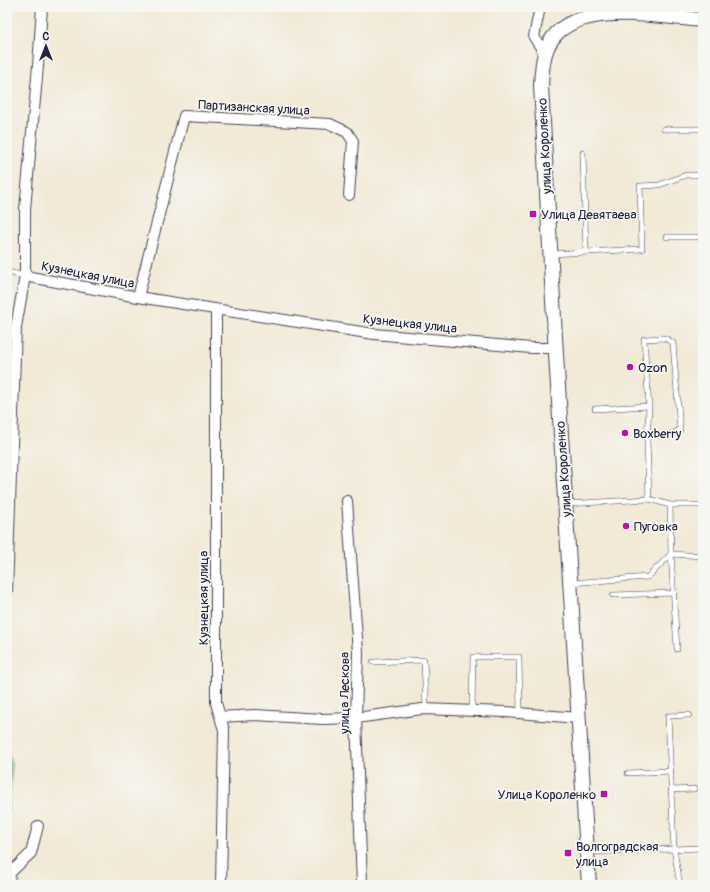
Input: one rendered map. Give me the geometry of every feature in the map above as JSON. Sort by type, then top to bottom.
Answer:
[{"type":"street","points":[[7,592],[16,327],[25,276],[25,209],[42,7]]},
{"type":"street","points":[[540,7],[534,37],[545,54]]},
{"type":"street","points":[[545,54],[552,40],[563,27],[582,18],[606,14],[703,20]]},
{"type":"street","name":"улица Короленко","points":[[545,54],[541,86],[555,348],[589,885]]},
{"type":"street","name":"Партизанская улица","points":[[138,297],[184,116],[330,124],[347,132],[353,141],[349,195]]},
{"type":"street","name":"Кузнецкая улица","points":[[25,276],[138,297],[374,334],[530,348],[555,348]]},
{"type":"street","name":"Кузнецкая улица","points":[[216,309],[216,703],[224,730],[221,885]]},
{"type":"street","name":"улица Лескова","points":[[347,501],[358,652],[356,718],[362,885]]},
{"type":"street","points":[[220,717],[254,715],[322,720],[356,718],[426,709],[520,713],[578,718]]},
{"type":"street","points":[[9,885],[10,873],[31,854],[38,826]]},
{"type":"lane","points":[[664,129],[703,129]]},
{"type":"lane","points":[[582,153],[586,252]]},
{"type":"lane","points":[[550,254],[642,249],[640,186],[659,185],[686,175],[703,175]]},
{"type":"lane","points":[[667,236],[703,237]]},
{"type":"lane","points":[[7,272],[25,276]]},
{"type":"lane","points":[[647,436],[672,434],[680,430],[673,343],[665,338],[644,339],[649,406],[647,436],[649,499]]},
{"type":"lane","points":[[595,409],[649,406]]},
{"type":"lane","points":[[565,504],[649,499],[670,505],[703,505]]},
{"type":"lane","points":[[670,505],[677,649]]},
{"type":"lane","points":[[570,583],[648,577],[672,554],[703,556]]},
{"type":"lane","points":[[613,595],[674,593]]},
{"type":"lane","points":[[472,711],[473,657],[520,657],[520,713]]},
{"type":"lane","points":[[373,662],[424,660],[426,709]]},
{"type":"lane","points":[[680,885],[674,849],[668,716],[689,714]]},
{"type":"lane","points":[[628,773],[671,771]]},
{"type":"lane","points":[[672,790],[694,789]]},
{"type":"lane","points":[[587,852],[703,848]]},
{"type":"green space","points":[[7,749],[12,766],[7,825]]},
{"type":"place","name":"Улица Девятаева","points":[[533,214]]},
{"type":"place","name":"Ozon","points":[[630,367]]},
{"type":"place","name":"Boxberry","points":[[625,433]]},
{"type":"place","name":"Пуговка","points":[[626,526]]},
{"type":"place","name":"Улица Короленко","points":[[604,794]]},
{"type":"place","name":"Волгоградская улица","points":[[568,853]]}]
